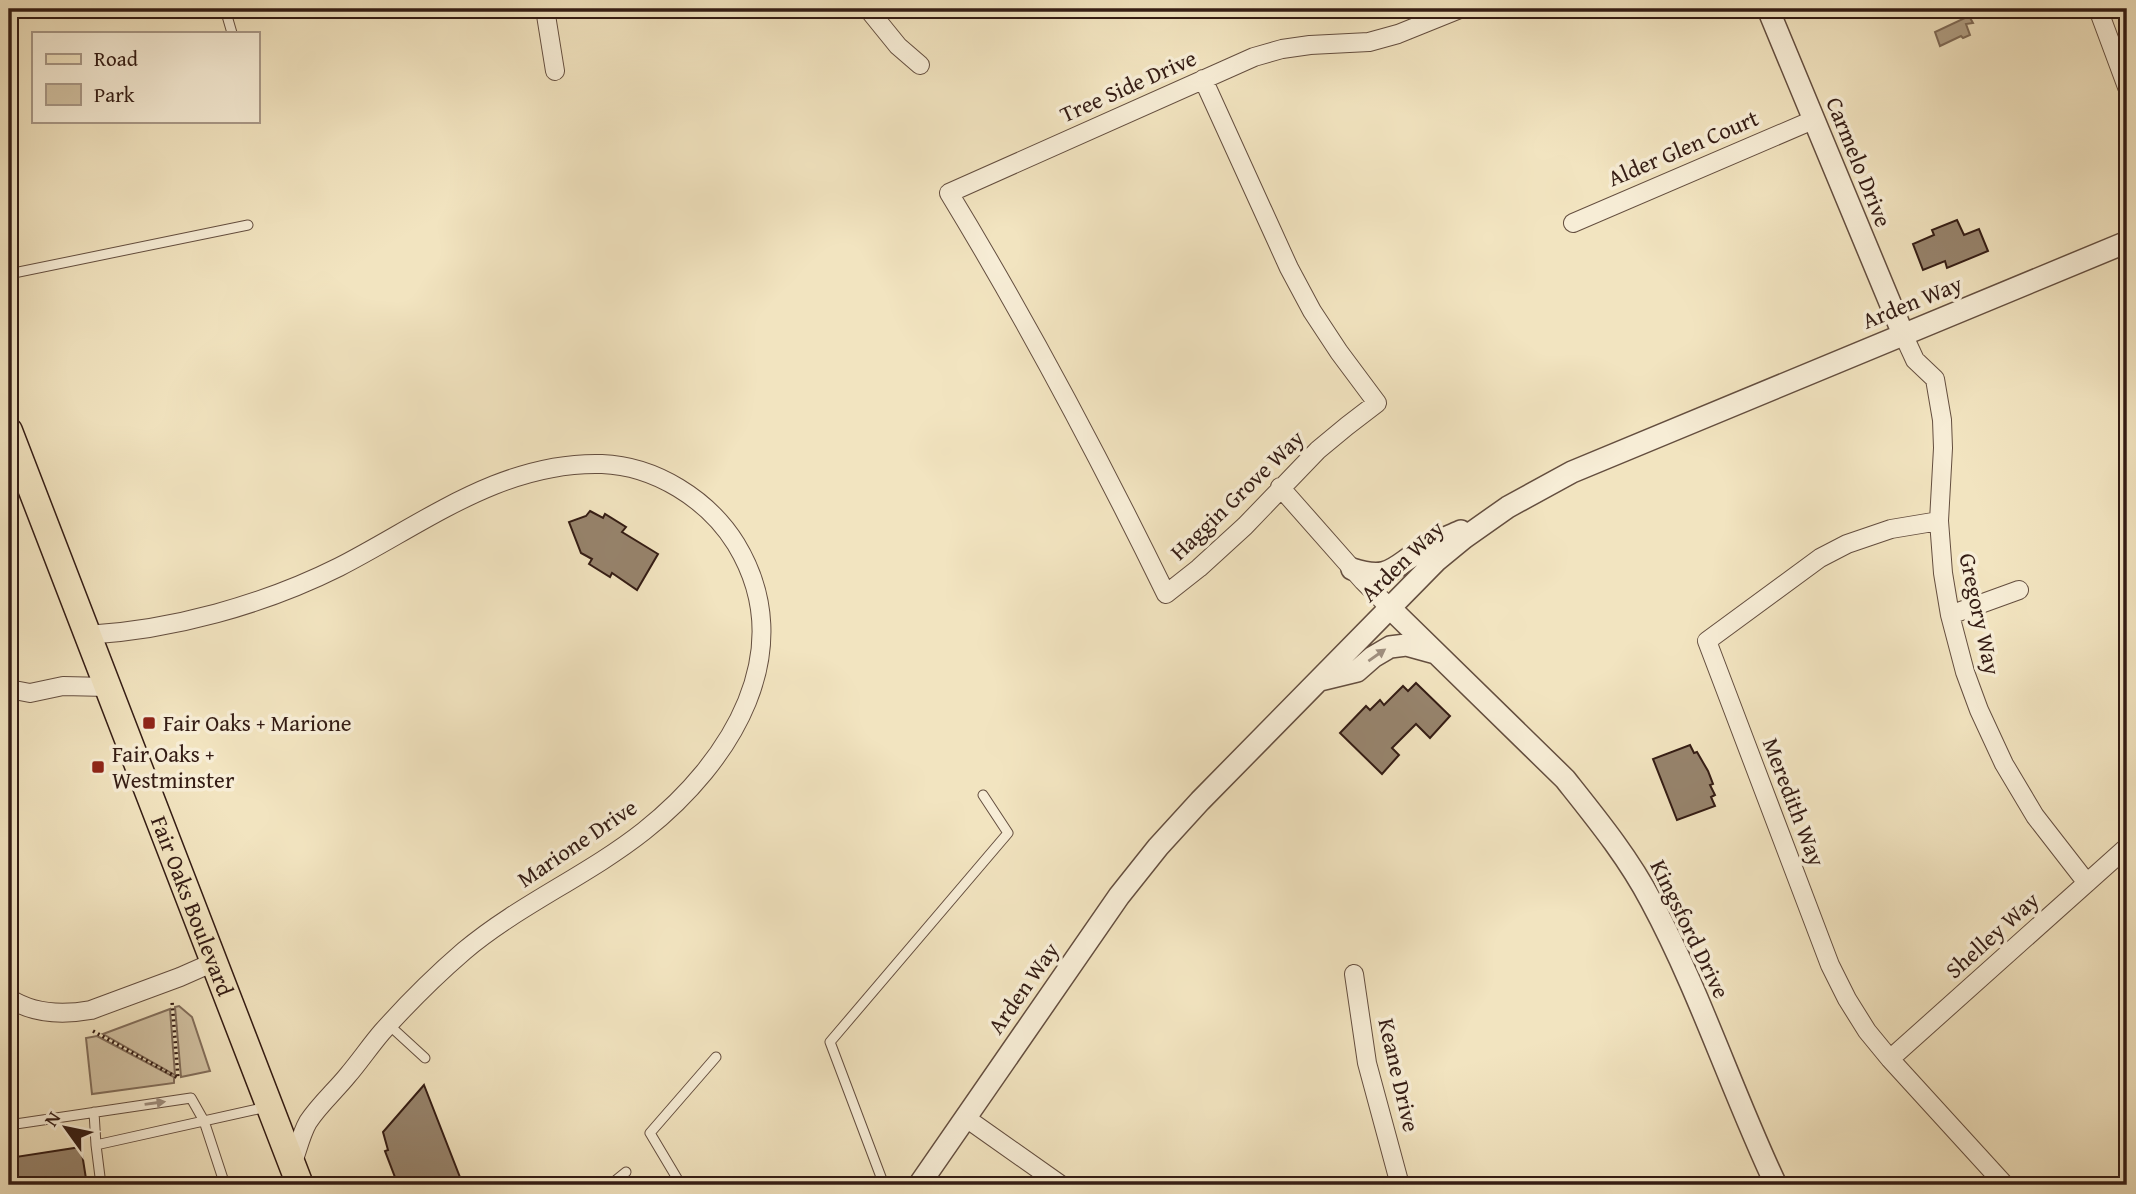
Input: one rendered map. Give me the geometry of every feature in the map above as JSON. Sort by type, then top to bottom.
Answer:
[{"type":"main road","name":"Fair Oaks Boulevard","points":[[9,430],[296,1175]]},
{"type":"street","points":[[545,9],[555,71]]},
{"type":"street","points":[[869,9],[898,46],[920,65]]},
{"type":"street","name":"Carmelo Drive","points":[[1768,9],[1903,334]]},
{"type":"street","points":[[2098,9],[2127,87]]},
{"type":"street","name":"Tree Side Drive","points":[[949,193],[1254,57],[1282,49],[1369,42],[1398,34],[1450,11]]},
{"type":"street","name":"Haggin Grove Way","points":[[949,193],[1049,363],[1166,594],[1245,526],[1318,450],[1377,404],[1339,352],[1289,268],[1203,79]]},
{"type":"street","name":"Alder Glen Court","points":[[1573,223],[1813,120]]},
{"type":"street","name":"Arden Way","points":[[919,1185],[1119,896],[1158,847],[1436,561],[1486,522],[1539,488],[1572,472],[2127,242]]},
{"type":"street","name":"Gregory Way","points":[[1903,334],[1915,360],[1935,379],[1942,420],[1939,521],[1943,573],[1950,615],[1970,684],[2004,764],[2035,816],[2087,883]]},
{"type":"street","name":"Marione Drive","points":[[87,635],[179,621],[264,599],[339,566],[486,487],[542,469],[571,465],[602,464],[646,473],[673,485],[698,501],[729,533],[750,572],[759,600],[762,630],[760,660],[753,689],[741,716],[702,774],[644,831],[611,855],[501,922],[426,985],[307,1123],[296,1175]]},
{"type":"street","points":[[1280,487],[1390,608]]},
{"type":"street","name":"Meredith Way","points":[[1939,521],[1891,529],[1847,544],[1820,558],[1707,640],[1830,965],[1847,999],[1867,1031],[1890,1059],[2005,1185]]},
{"type":"street","points":[[1352,569],[1371,575],[1388,573],[1432,544],[1486,522]]},
{"type":"street","points":[[1950,615],[2019,590]]},
{"type":"street","name":"Kingsford Drive","points":[[1390,608],[1565,779],[1591,810],[1632,869],[1674,947],[1776,1185]]},
{"type":"street","points":[[1318,681],[1357,671],[1390,647],[1406,645],[1440,655]]},
{"type":"street","points":[[9,689],[30,693],[64,686],[107,687]]},
{"type":"street","name":"Shelley Way","points":[[1890,1059],[2127,847]]},
{"type":"street","points":[[9,998],[38,1010],[65,1013],[91,1010],[214,962]]},
{"type":"street","name":"Keane Drive","points":[[1354,974],[1367,1063],[1400,1185]]},
{"type":"street","points":[[965,1118],[1061,1185]]},
{"type":"lane","points":[[225,9],[232,32]]},
{"type":"lane","points":[[9,274],[248,225]]},
{"type":"lane","points":[[884,1185],[830,1042],[1008,833],[983,795]]},
{"type":"lane","points":[[389,1025],[425,1058]]},
{"type":"lane","points":[[681,1185],[650,1133],[716,1057]]},
{"type":"lane","points":[[9,1125],[191,1098],[204,1121],[225,1185]]},
{"type":"lane","points":[[96,1145],[270,1106]]},
{"type":"lane","points":[[94,1112],[101,1185]]},
{"type":"lane","points":[[610,1185],[626,1171]]},
{"type":"path","points":[[172,1001],[180,1088]]},
{"type":"path","points":[[93,1031],[178,1078]]},
{"type":"green space","points":[[179,1006],[192,1017],[210,1071],[181,1077],[175,1007]]},
{"type":"green space","points":[[170,1009],[175,1075],[103,1034]]},
{"type":"green space","points":[[97,1036],[174,1077],[174,1083],[92,1094],[86,1038]]},
{"type":"shaded area","points":[[1969,16],[1973,23],[1966,24],[1970,35],[1963,38],[1961,36],[1940,46],[1935,32]]},
{"type":"building","points":[[1957,220],[1964,235],[1979,229],[1988,251],[1947,268],[1945,261],[1923,270],[1913,244],[1934,235],[1932,230]]},
{"type":"building","points":[[590,511],[603,518],[605,514],[626,527],[622,532],[658,554],[637,590],[612,573],[610,577],[589,564],[592,559],[581,553],[569,522],[586,516]]},
{"type":"building","points":[[1416,683],[1450,716],[1430,738],[1416,724],[1392,748],[1399,755],[1382,774],[1340,733],[1366,706],[1370,710],[1380,700],[1384,705],[1403,686],[1408,691]]},
{"type":"building","points":[[1690,745],[1708,771],[1713,784],[1710,785],[1715,795],[1711,797],[1715,806],[1677,820],[1653,759]]},
{"type":"building","points":[[424,1085],[463,1185],[398,1185],[385,1151],[388,1150],[383,1132]]},
{"type":"building","points":[[81,1147],[87,1185],[9,1185],[9,1158]]},
{"type":"place","name":"Fair Oaks + Marione","points":[[149,723]]},
{"type":"place","name":"Fair Oaks + Westminster","points":[[98,767]]}]
